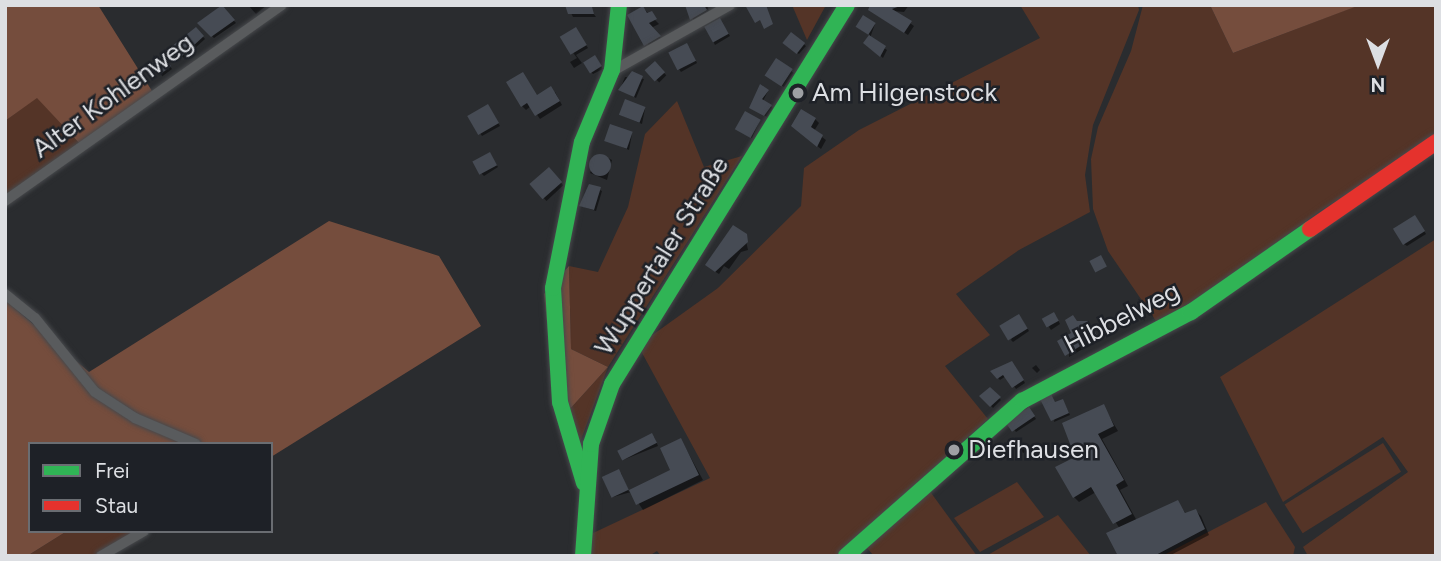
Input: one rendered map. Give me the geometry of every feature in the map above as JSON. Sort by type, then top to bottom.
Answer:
[{"type":"street","name":"Alter Kohlenweg","points":[[5,201],[282,5]]},
{"type":"street","points":[[586,488],[560,401],[553,288],[582,142],[611,72],[619,5]]},
{"type":"street","points":[[611,72],[730,5]]},
{"type":"street","name":"Wuppertaler Straße","points":[[583,556],[591,444],[612,384],[847,5]]},
{"type":"street","name":"Hibbelweg","points":[[846,556],[1022,401],[1191,312],[1436,142]]},
{"type":"street","points":[[5,293],[35,317],[95,392],[135,418],[192,442]]},
{"type":"street","points":[[101,556],[141,533]]},
{"type":"shaded area","points":[[5,5],[98,5],[152,91],[80,144],[37,98],[5,121]]},
{"type":"shaded area","points":[[792,5],[826,5],[807,40]]},
{"type":"shaded area","points":[[1020,5],[1138,5],[1139,10],[1093,125],[1085,175],[1090,212],[1019,250],[956,294],[990,335],[945,366],[988,419],[836,556],[661,556],[657,551],[649,556],[590,556],[591,534],[710,478],[641,351],[651,336],[718,288],[801,206],[804,168],[859,130],[1040,38]]},
{"type":"shaded area","points":[[1143,5],[1210,5],[1233,53],[1359,5],[1436,5],[1436,138],[1320,211],[1201,298],[1156,321],[1108,251],[1093,209],[1091,159],[1098,127],[1131,51]]},
{"type":"shaded area","points":[[1210,5],[1360,5],[1233,53]]},
{"type":"shaded area","points":[[37,97],[80,144],[5,195],[5,121]]},
{"type":"shaded area","points":[[677,101],[704,167],[742,156],[608,367],[571,349],[569,266],[598,272],[628,207],[645,134]]},
{"type":"shaded area","points":[[329,221],[439,256],[481,326],[273,456],[273,442],[28,442],[28,533],[64,533],[27,556],[5,556],[5,300],[89,372]]},
{"type":"shaded area","points":[[1436,239],[1436,556],[1308,556],[1303,547],[1408,472],[1383,437],[1283,502],[1220,377]]},
{"type":"shaded area","points":[[569,266],[571,349],[608,367],[569,410],[550,351],[544,294]]},
{"type":"shaded area","points":[[608,367],[578,448],[569,410]]},
{"type":"shaded area","points":[[1383,443],[1401,472],[1303,533],[1285,504]]},
{"type":"shaded area","points":[[1017,482],[1044,517],[980,552],[954,518]]},
{"type":"shaded area","points":[[929,490],[977,556],[874,556],[867,548]]},
{"type":"shaded area","points":[[1266,502],[1295,547],[1293,556],[1162,556]]},
{"type":"shaded area","points":[[1058,515],[1091,556],[986,556]]},
{"type":"shaded area","points":[[64,533],[138,533],[98,556],[27,556]]},
{"type":"building","points":[[222,5],[235,20],[211,37],[197,23]]},
{"type":"building","points":[[565,5],[592,7],[594,14],[568,14]]},
{"type":"building","points":[[685,5],[704,5],[707,10],[690,20]]},
{"type":"building","points":[[745,5],[766,5],[773,24],[764,29],[760,20],[755,23]]},
{"type":"building","points":[[870,5],[903,5],[892,9],[912,21],[904,33],[868,10]]},
{"type":"building","points":[[643,6],[647,13],[652,11],[657,19],[649,23],[661,36],[644,46],[627,15]]},
{"type":"building","points":[[863,15],[876,23],[868,35],[856,27]]},
{"type":"building","points":[[720,18],[729,34],[713,42],[704,27]]},
{"type":"building","points":[[196,27],[204,36],[181,57],[171,47]]},
{"type":"building","points":[[576,27],[587,45],[571,55],[560,37]]},
{"type":"building","points":[[791,32],[805,43],[797,54],[782,43]]},
{"type":"building","points":[[869,35],[886,46],[880,57],[863,43]]},
{"type":"building","points":[[687,43],[696,61],[677,70],[668,53]]},
{"type":"building","points":[[163,55],[171,66],[160,75],[152,63]]},
{"type":"building","points":[[595,55],[602,66],[590,73],[583,62]]},
{"type":"building","points":[[776,58],[793,69],[781,87],[765,76]]},
{"type":"building","points":[[655,61],[665,72],[655,82],[645,70]]},
{"type":"building","points":[[632,71],[643,76],[634,97],[618,90]]},
{"type":"building","points":[[523,72],[537,95],[551,86],[560,101],[535,116],[527,103],[521,107],[506,82]]},
{"type":"building","points":[[760,84],[769,90],[762,99],[772,105],[764,116],[749,108]]},
{"type":"building","points":[[625,99],[646,107],[639,123],[619,115]]},
{"type":"building","points":[[488,104],[499,123],[478,135],[467,116]]},
{"type":"building","points":[[801,109],[816,118],[811,127],[823,135],[817,147],[791,126]]},
{"type":"building","points":[[745,111],[761,120],[751,138],[735,129]]},
{"type":"building","points":[[610,124],[633,132],[627,149],[604,141]]},
{"type":"building","points":[[490,152],[497,165],[479,175],[472,161]]},
{"type":"building","points":[[600,154],[608,157],[611,165],[608,173],[600,176],[592,173],[589,165],[592,157]]},
{"type":"building","points":[[549,167],[562,182],[542,199],[529,184]]},
{"type":"building","points":[[589,184],[601,187],[594,210],[579,206]]},
{"type":"building","points":[[1415,215],[1425,231],[1403,245],[1393,229]]},
{"type":"building","points":[[733,225],[747,234],[748,242],[715,272],[705,265]]},
{"type":"building","points":[[1101,255],[1107,267],[1095,272],[1089,261]]},
{"type":"building","points":[[1054,312],[1059,321],[1047,328],[1042,319]]},
{"type":"building","points":[[1019,314],[1028,329],[1008,340],[999,326]]},
{"type":"building","points":[[1073,315],[1077,321],[1088,321],[1097,335],[1065,356],[1057,341],[1071,333],[1065,320]]},
{"type":"building","points":[[1012,361],[1024,380],[1012,388],[1003,375],[997,379],[990,371]]},
{"type":"building","points":[[990,387],[1001,397],[990,407],[979,396]]},
{"type":"building","points":[[1051,394],[1055,402],[1063,399],[1069,413],[1051,421],[1040,399]]},
{"type":"building","points":[[1104,404],[1114,426],[1098,434],[1124,480],[1116,485],[1132,514],[1113,524],[1091,487],[1073,498],[1055,467],[1075,457],[1062,423]]},
{"type":"building","points":[[1029,407],[1035,416],[1012,432],[1006,423]]},
{"type":"building","points":[[652,433],[657,443],[622,461],[617,451]]},
{"type":"building","points":[[681,438],[699,475],[636,505],[629,490],[670,470],[660,448]]},
{"type":"building","points":[[619,469],[629,490],[612,498],[602,477]]},
{"type":"building","points":[[1178,500],[1185,513],[1196,509],[1205,529],[1154,556],[1118,556],[1106,533]]},
{"type":"traffic: fast","points":[[584,483],[560,402],[553,288],[582,142],[612,70],[619,5]]},
{"type":"traffic: fast","points":[[583,556],[591,444],[612,384],[847,5]]},
{"type":"traffic: fast","points":[[846,556],[1022,401],[1191,312],[1310,229]]},
{"type":"traffic: jam","points":[[1310,229],[1436,142]]},
{"type":"place","name":"Am Hilgenstock","points":[[798,93]]},
{"type":"place","name":"Diefhausen","points":[[954,450]]}]
